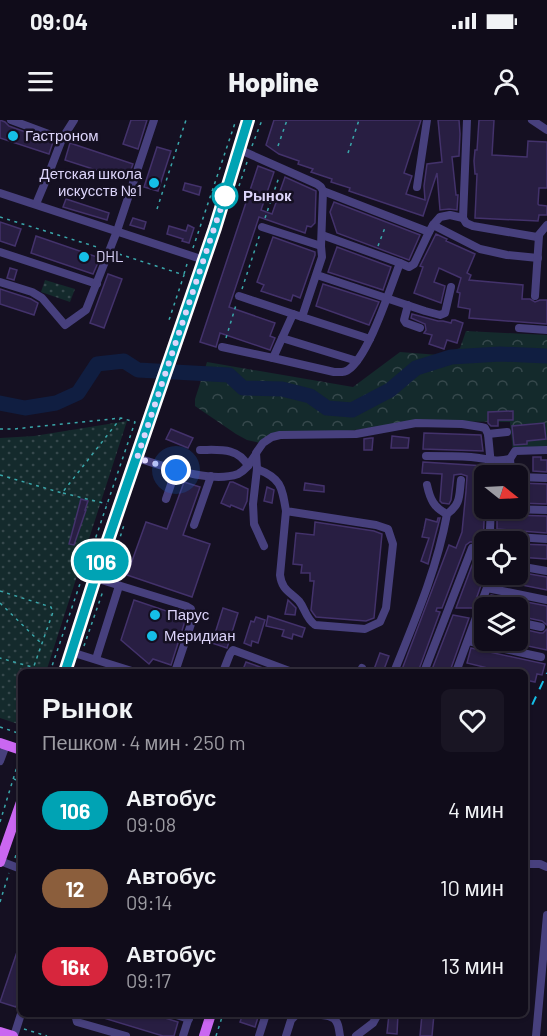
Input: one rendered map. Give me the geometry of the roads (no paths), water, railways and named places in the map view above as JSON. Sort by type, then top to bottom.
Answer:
[{"type":"main road","points":[[67,669],[76,653],[101,580],[137,458],[204,260],[248,120]]},
{"type":"main road","points":[[3,744],[18,749]]},
{"type":"main road","points":[[0,862],[18,811]]},
{"type":"main road","points":[[204,1036],[210,1017]]},
{"type":"main road","points":[[0,1032],[14,1036]]},
{"type":"street","points":[[11,120],[62,139]]},
{"type":"street","points":[[36,204],[62,139],[74,120]]},
{"type":"street","points":[[0,282],[32,292],[42,298],[64,325],[86,310],[117,231],[154,120]]},
{"type":"street","points":[[417,187],[427,120]]},
{"type":"street","points":[[467,120],[463,218],[466,223],[539,236]]},
{"type":"street","points":[[532,120],[547,130]]},
{"type":"street","points":[[238,149],[317,184],[323,191],[322,257],[302,317]]},
{"type":"street","points":[[323,191],[480,249],[538,258]]},
{"type":"street","points":[[0,193],[204,260]]},
{"type":"street","points":[[322,235],[409,267],[414,264],[431,229],[440,217],[463,218]]},
{"type":"street","points":[[535,296],[539,236],[547,225]]},
{"type":"street","points":[[262,227],[321,246]]},
{"type":"street","points":[[0,252],[97,284]]},
{"type":"street","points":[[222,347],[334,372],[342,373],[349,370],[370,339],[400,263]]},
{"type":"street","points":[[317,275],[440,315],[445,313],[451,286]]},
{"type":"street","points":[[239,296],[370,339]]},
{"type":"street","points":[[408,305],[404,320],[420,328]]},
{"type":"street","points":[[273,358],[293,314]]},
{"type":"street","points":[[519,328],[547,330]]},
{"type":"street","points":[[282,338],[357,361]]},
{"type":"street","points":[[264,546],[254,524],[253,467],[256,453],[263,443],[280,435],[356,434],[416,423],[462,424],[485,428],[492,462]]},
{"type":"street","points":[[488,434],[507,432]]},
{"type":"street","points":[[200,450],[234,452],[253,467],[275,477],[280,484],[286,511],[281,583],[284,589],[299,602],[309,620],[315,625],[365,629],[380,622],[386,608],[393,544],[388,529],[376,525],[286,511]]},
{"type":"street","points":[[510,465],[510,459],[515,451],[546,450]]},
{"type":"street","points":[[426,456],[473,457],[492,462],[510,459]]},
{"type":"street","points":[[137,458],[190,474],[211,476],[238,474],[253,467]]},
{"type":"street","points":[[166,499],[176,470]]},
{"type":"street","points":[[194,525],[211,476]]},
{"type":"street","points":[[528,477],[547,478]]},
{"type":"street","points":[[395,669],[427,588],[442,542],[447,514],[455,508],[459,501],[460,480]]},
{"type":"street","points":[[427,485],[433,504],[447,514]]},
{"type":"street","points":[[528,510],[547,510]]},
{"type":"street","points":[[490,519],[492,534],[547,539]]},
{"type":"street","points":[[425,669],[472,548]]},
{"type":"street","points":[[528,568],[547,571]]},
{"type":"street","points":[[101,580],[186,606],[192,610],[193,618],[176,669]]},
{"type":"street","points":[[485,597],[488,585]]},
{"type":"street","points":[[96,659],[119,586]]},
{"type":"street","points":[[487,588],[547,600]]},
{"type":"street","points":[[528,624],[541,627]]},
{"type":"street","points":[[461,669],[468,641],[474,629]]},
{"type":"street","points":[[468,641],[541,657]]},
{"type":"street","points":[[224,669],[233,650],[284,669]]},
{"type":"street","points":[[76,653],[126,669]]},
{"type":"street","points":[[0,761],[3,744]]},
{"type":"street","points":[[0,862],[18,868]]},
{"type":"street","points":[[528,864],[540,864],[547,867]]},
{"type":"street","points":[[536,1036],[547,915]]},
{"type":"street","points":[[14,1036],[20,1017]]},
{"type":"street","points":[[76,1017],[77,1022],[126,1036]]},
{"type":"street","points":[[183,1036],[190,1017]]},
{"type":"street","points":[[259,1036],[265,1017]]},
{"type":"street","points":[[286,1036],[294,1017]]},
{"type":"street","points":[[334,1017],[340,1036]]},
{"type":"street","points":[[356,1036],[373,1023],[376,1017]]},
{"type":"waterway","points":[[0,403],[25,408],[56,403],[78,393],[97,364],[124,361],[138,370],[229,375],[243,388],[282,389],[310,396],[327,408],[352,410],[390,390],[416,368],[451,357],[500,354],[547,356]]},
{"type":"railway","points":[[528,714],[547,673]]},
{"type":"place","name":"Гастроном","points":[[13,136]]},
{"type":"place","name":"Детская школа искусств №1","points":[[154,183]]},
{"type":"place","name":"Рынок","points":[[225,196]]},
{"type":"place","name":"DHL","points":[[84,257]]},
{"type":"place","name":"Парус","points":[[155,615]]},
{"type":"place","name":"Меридиан","points":[[152,636]]}]
